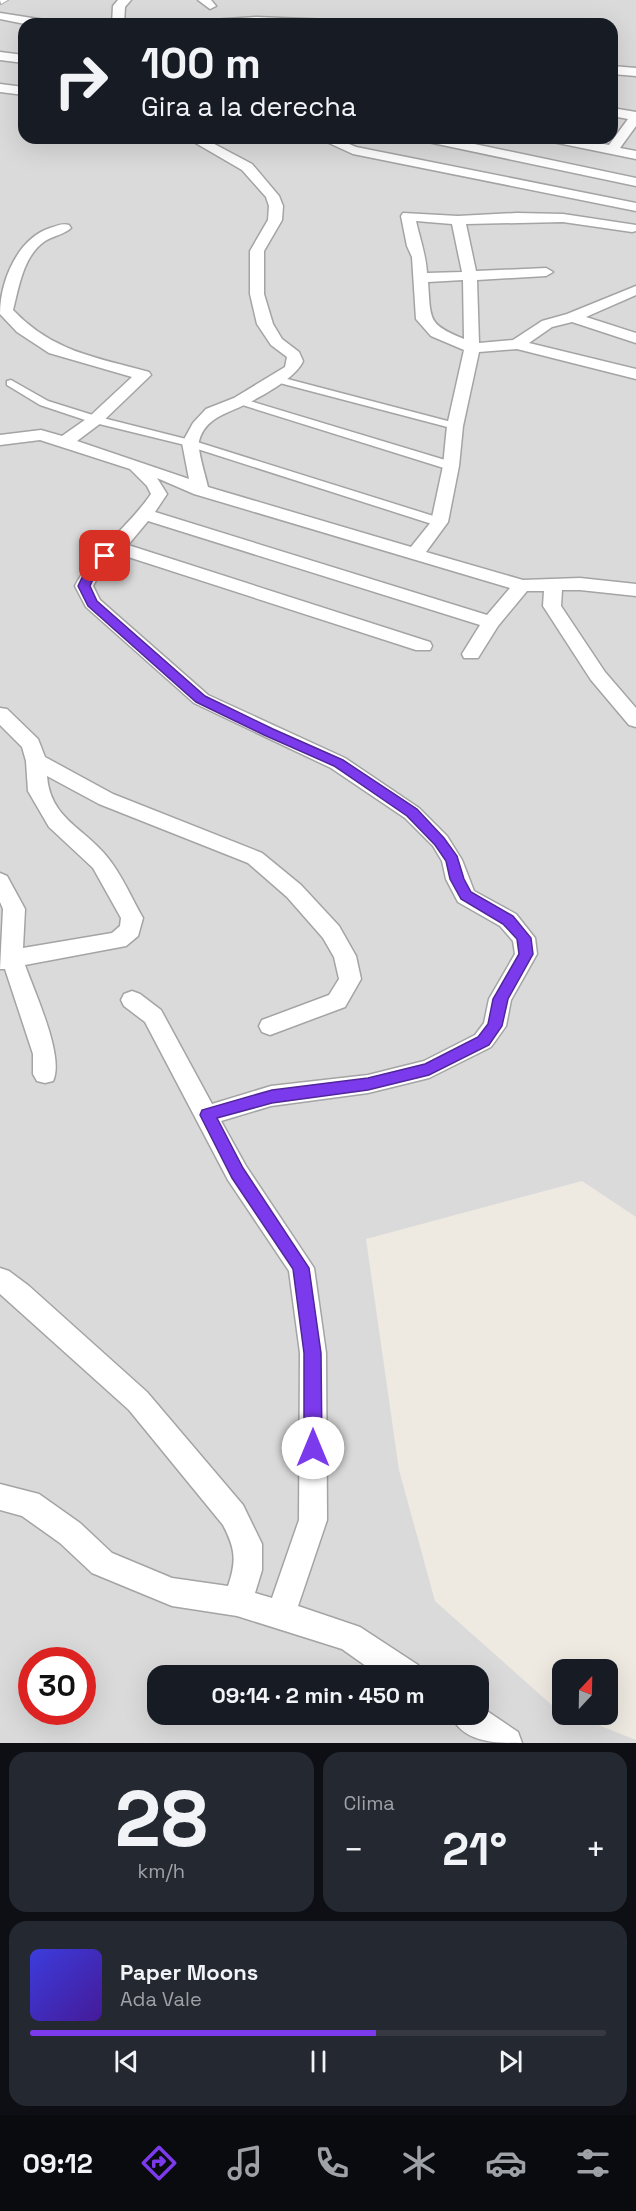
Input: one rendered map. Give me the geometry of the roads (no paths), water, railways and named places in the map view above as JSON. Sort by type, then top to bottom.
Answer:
[{"type":"street","points":[[118,18],[119,6],[125,0]]},
{"type":"street","points":[[0,16],[18,19]]},
{"type":"street","points":[[0,56],[18,58]]},
{"type":"street","points":[[618,70],[636,72]]},
{"type":"street","points":[[0,88],[18,90]]},
{"type":"street","points":[[618,113],[636,116],[618,142]]},
{"type":"street","points":[[200,490],[191,444],[199,426],[212,412],[240,401],[292,369],[295,361],[294,355],[276,342],[265,324],[257,294],[257,251],[275,220],[276,206],[272,196],[247,167],[204,144]]},
{"type":"street","points":[[338,144],[353,150],[636,207]]},
{"type":"street","points":[[456,144],[636,182]]},
{"type":"street","points":[[582,144],[636,155]]},
{"type":"street","points":[[612,150],[616,144]]},
{"type":"street","points":[[632,228],[563,218],[517,217],[458,220],[408,216],[414,246],[419,257],[423,319],[436,333],[472,348],[517,344],[636,374]]},
{"type":"street","points":[[415,554],[439,522],[451,466],[455,426],[472,348],[470,276],[458,220]]},
{"type":"street","points":[[64,228],[38,237],[30,246],[18,268],[5,311],[22,329],[54,350],[143,375],[95,420],[65,442]]},
{"type":"street","points":[[0,267],[18,268]]},
{"type":"street","points":[[421,278],[546,272]]},
{"type":"street","points":[[517,344],[547,324],[572,317],[636,290]]},
{"type":"street","points":[[572,317],[636,338]]},
{"type":"street","points":[[276,379],[455,426]]},
{"type":"street","points":[[10,383],[44,404],[95,420],[191,444],[439,522]]},
{"type":"street","points":[[240,401],[451,466]]},
{"type":"street","points":[[0,440],[41,435],[165,475],[200,490],[522,586],[580,584],[636,590]]},
{"type":"street","points":[[135,465],[154,484],[159,494],[146,515],[116,547],[93,566],[84,586],[92,603],[201,699],[338,763],[412,813],[440,841],[452,860],[457,879],[466,896],[508,920],[524,938],[526,954],[501,999],[495,1026],[483,1041],[429,1069],[368,1084],[272,1096],[207,1115]]},
{"type":"street","points":[[146,515],[491,622]]},
{"type":"street","points":[[116,547],[423,646]]},
{"type":"street","points":[[471,654],[491,622],[522,586]]},
{"type":"street","points":[[553,586],[552,606],[598,676],[636,720]]},
{"type":"street","points":[[0,714],[31,744],[36,760],[38,791],[56,822],[101,863],[132,918],[130,930],[118,940],[6,960]]},
{"type":"street","points":[[36,760],[106,799],[255,858],[294,891],[331,932],[345,957],[351,979],[337,1001],[270,1026]]},
{"type":"street","points":[[0,881],[14,909],[6,960],[44,1053],[45,1074]]},
{"type":"street","points":[[132,1000],[153,1016],[237,1173],[301,1268],[313,1353],[313,1520],[281,1615]]},
{"type":"street","points":[[0,1279],[20,1294],[138,1401],[233,1515],[248,1544],[248,1570],[237,1602]]},
{"type":"street","points":[[0,1497],[29,1504],[70,1533],[102,1563],[172,1592],[237,1602],[350,1637],[391,1665]]},
{"type":"street","points":[[481,1725],[507,1743]]}]
